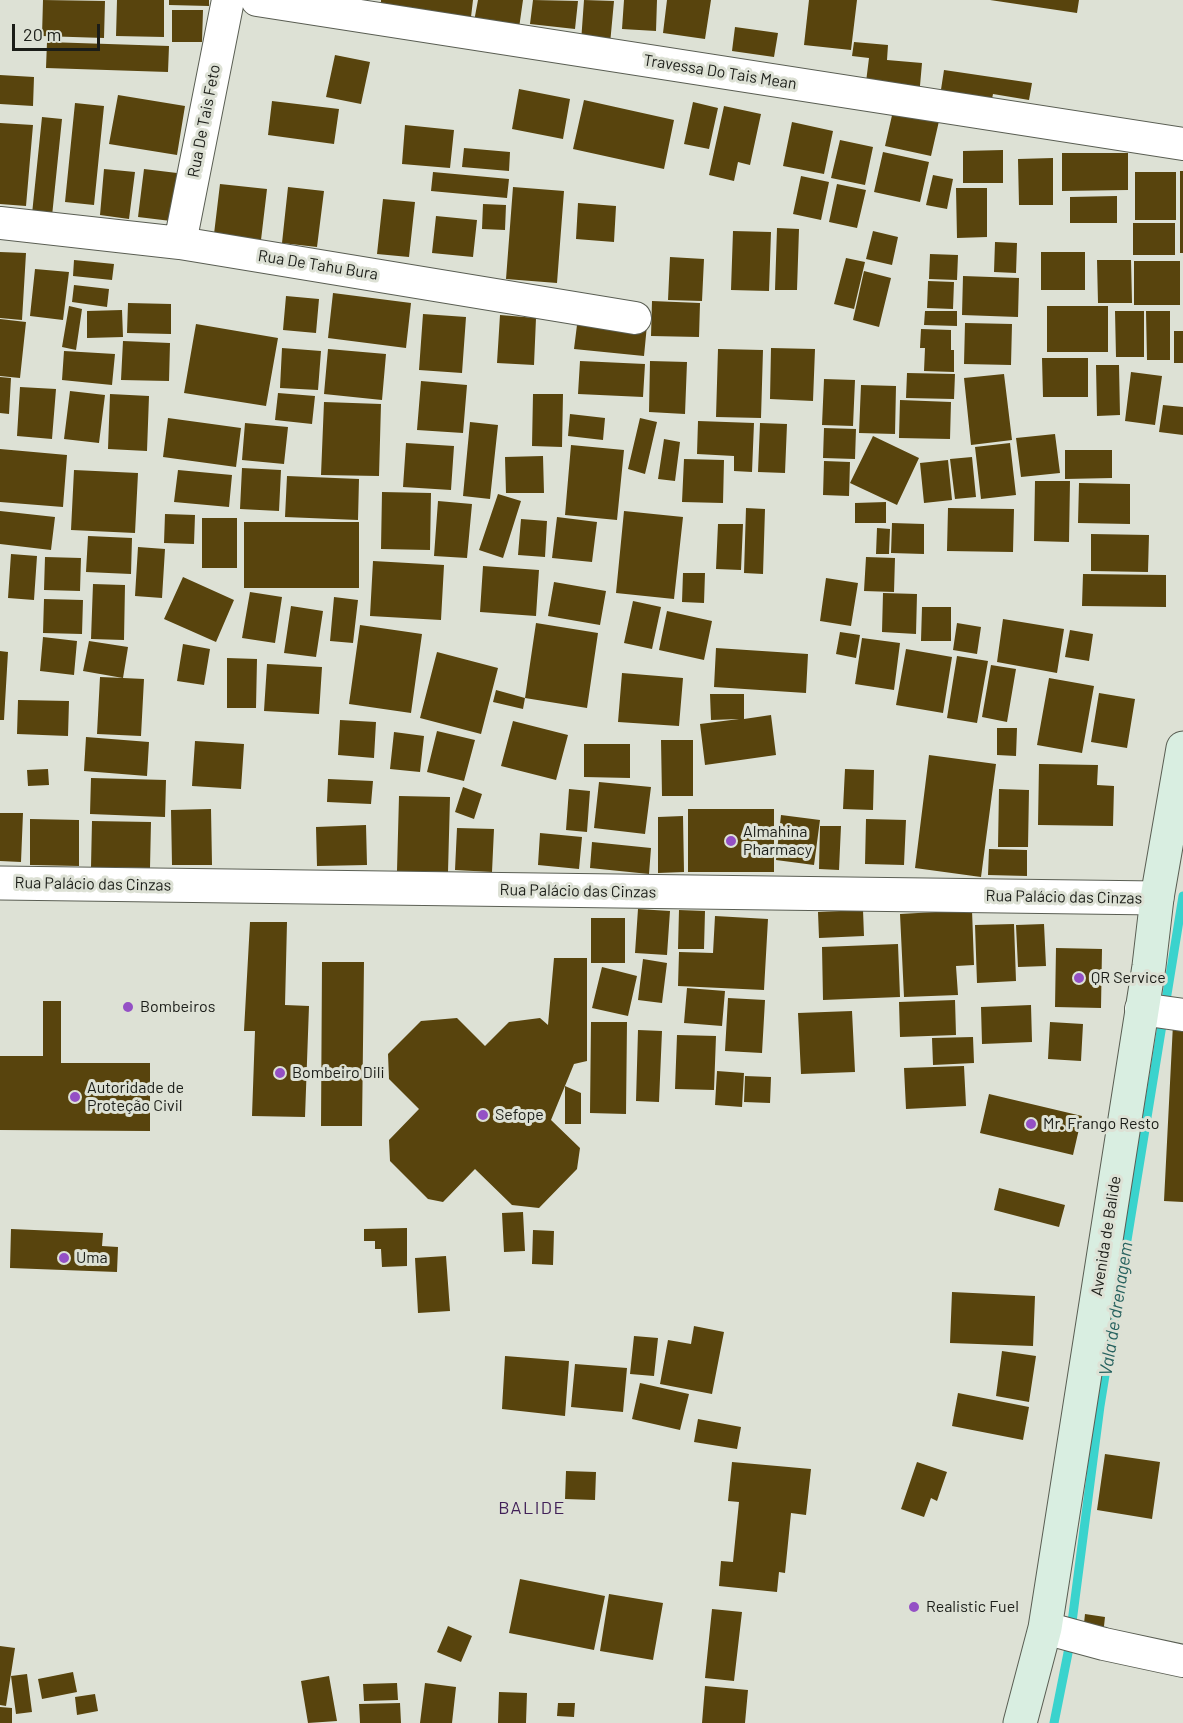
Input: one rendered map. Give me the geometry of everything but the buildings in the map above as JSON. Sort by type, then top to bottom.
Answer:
[{"type":"main road","name":"Avenida de Balide","points":[[1020,1723],[1045,1628],[1163,1012],[1149,966],[1157,898],[1183,748]]},
{"type":"street","name":"Rua De Tais Feto","points":[[180,243],[228,0]]},
{"type":"street","name":"Travessa Do Tais Mean","points":[[256,0],[1183,144]]},
{"type":"street","name":"Rua De Tahu Bura","points":[[0,223],[180,243],[635,318]]},
{"type":"street","name":"Rua Palácio das Cinzas","points":[[0,883],[1157,898]]},
{"type":"street","points":[[1045,1628],[1104,1644],[1183,1661]]},
{"type":"waterway","name":"Vala de drenagem","points":[[1054,1723],[1068,1653],[1100,1406],[1183,896]]},
{"type":"place","name":"Almahina Pharmacy","points":[[731,841]]},
{"type":"place","name":"QR Service","points":[[1079,978]]},
{"type":"place","name":"Bombeiros","points":[[128,1007]]},
{"type":"place","name":"Bombeiro Dili","points":[[280,1073]]},
{"type":"place","name":"Autoridade de Proteção Civil","points":[[75,1097]]},
{"type":"place","name":"Sefope","points":[[483,1115]]},
{"type":"place","name":"Mr. Frango Resto","points":[[1031,1124]]},
{"type":"place","name":"Uma","points":[[64,1258]]},
{"type":"place","name":"Realistic Fuel","points":[[914,1607]]},
{"type":"district","name":"BALIDE","points":[[532,1508]]}]
